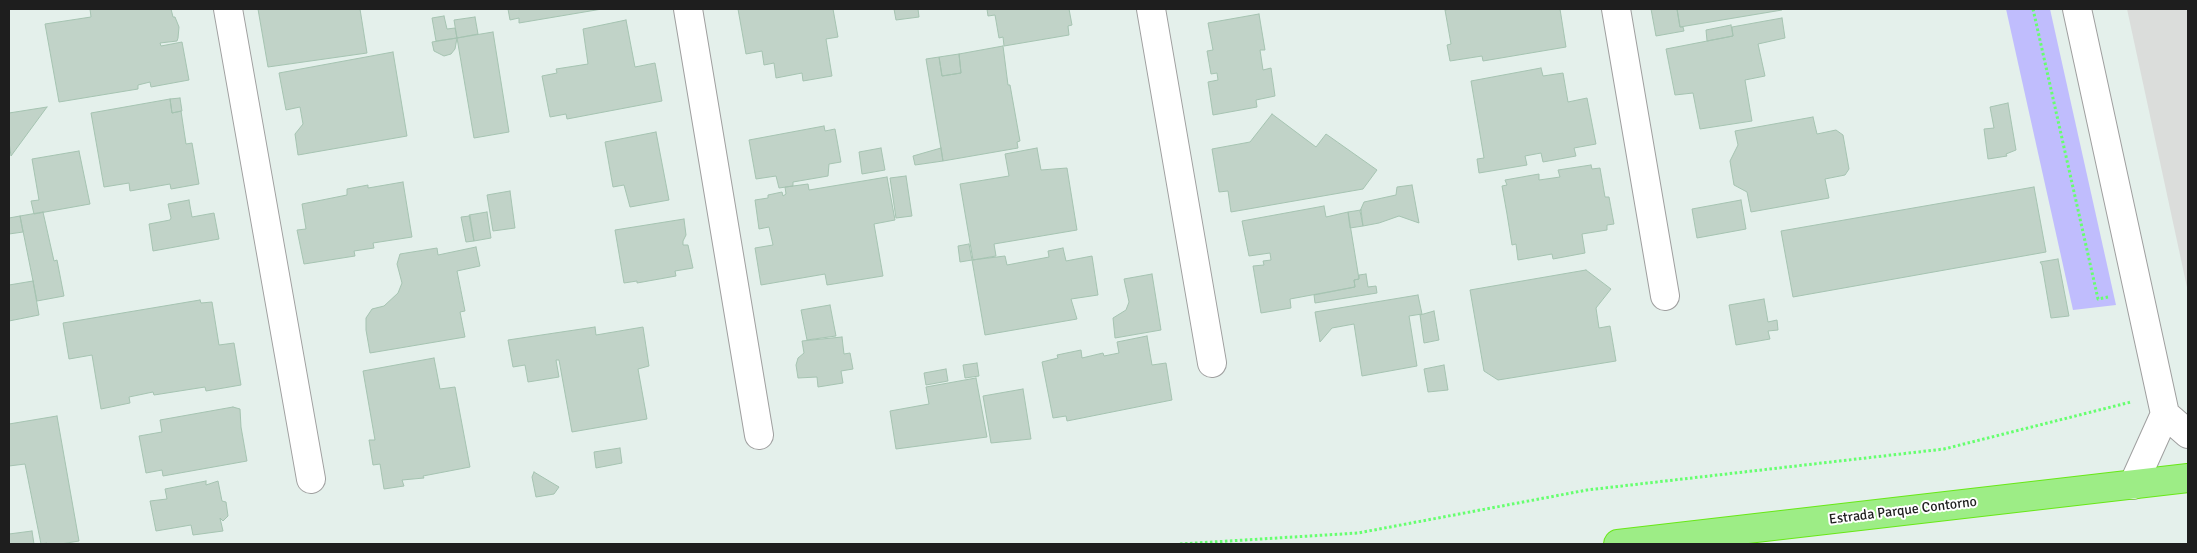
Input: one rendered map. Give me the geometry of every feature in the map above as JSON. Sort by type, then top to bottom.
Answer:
[{"type":"highway","name":"Estrada Parque Contorno","points":[[1618,544],[2188,478]]},
{"type":"street","points":[[228,9],[311,479]]},
{"type":"street","points":[[688,9],[759,435]]},
{"type":"street","points":[[1151,9],[1212,362]]},
{"type":"street","points":[[1616,9],[1666,296]]},
{"type":"street","points":[[2077,9],[2165,414],[2133,485]]},
{"type":"street","points":[[2165,414],[2188,434]]},
{"type":"path","points":[[2033,9],[2098,299],[2138,291]]},
{"type":"path","points":[[1180,544],[1358,533],[1587,490],[1944,449],[2146,399],[2159,386]]},
{"type":"shaded area","points":[[2006,9],[2050,9],[2116,305],[2073,310]]},
{"type":"shaded area","points":[[2127,9],[2188,9],[2188,292]]},
{"type":"building","points":[[90,9],[171,9],[179,27],[178,38],[177,41],[160,43],[161,46],[182,42],[189,80],[151,87],[150,82],[138,85],[138,89],[59,102],[45,24],[91,17]]},
{"type":"building","points":[[258,9],[360,9],[367,53],[268,67]]},
{"type":"building","points":[[508,9],[602,9],[519,23],[519,18],[510,20]]},
{"type":"building","points":[[738,9],[833,9],[838,37],[826,39],[832,76],[803,81],[802,73],[776,78],[774,63],[764,65],[762,51],[746,54]]},
{"type":"building","points":[[894,9],[918,9],[919,17],[896,20]]},
{"type":"building","points":[[987,9],[1069,9],[1072,25],[1068,26],[1069,35],[1004,46],[1003,37],[999,38],[995,15],[988,16]]},
{"type":"building","points":[[1560,9],[1566,47],[1483,61],[1482,56],[1450,61],[1447,45],[1451,44],[1445,10]]},
{"type":"building","points":[[1651,9],[1677,9],[1680,27],[1683,27],[1684,31],[1656,36]]},
{"type":"building","points":[[1677,9],[1782,9],[1782,10],[1680,27]]},
{"type":"building","points":[[1259,14],[1265,50],[1260,50],[1263,70],[1271,68],[1275,96],[1256,100],[1257,107],[1213,115],[1208,82],[1218,80],[1217,73],[1211,74],[1207,51],[1213,50],[1208,23]]},
{"type":"building","points":[[444,16],[447,29],[455,28],[457,38],[436,41],[432,18]]},
{"type":"building","points":[[475,17],[478,34],[457,38],[454,20]]},
{"type":"building","points":[[1782,18],[1785,38],[1758,44],[1765,76],[1745,80],[1752,121],[1700,129],[1693,93],[1675,95],[1666,49],[1733,36],[1732,27]]},
{"type":"building","points":[[626,20],[635,67],[655,63],[662,101],[567,119],[566,114],[550,117],[542,76],[557,73],[556,69],[588,64],[583,29]]},
{"type":"building","points":[[1731,25],[1733,36],[1707,41],[1706,30]]},
{"type":"building","points":[[493,32],[509,132],[474,138],[457,38]]},
{"type":"building","points":[[457,38],[455,49],[451,54],[444,56],[434,51],[432,42]]},
{"type":"building","points":[[1003,46],[1008,85],[1010,85],[1020,141],[1017,142],[1018,148],[943,161],[926,59],[939,57],[942,76],[961,73],[959,54]]},
{"type":"building","points":[[393,52],[407,136],[298,155],[295,134],[303,124],[300,107],[286,110],[279,73]]},
{"type":"building","points":[[959,54],[961,73],[942,76],[939,57]]},
{"type":"building","points":[[1541,68],[1543,76],[1563,73],[1568,102],[1587,98],[1596,144],[1574,148],[1576,156],[1543,162],[1541,153],[1525,156],[1527,165],[1479,173],[1477,159],[1484,158],[1471,81]]},
{"type":"building","points":[[180,98],[182,111],[172,113],[170,99]]},
{"type":"building","points":[[170,99],[172,113],[181,111],[186,144],[192,143],[199,184],[171,189],[170,184],[130,191],[129,183],[104,187],[91,113]]},
{"type":"building","points":[[2008,103],[2016,150],[2006,154],[2007,156],[1988,159],[1984,129],[1994,128],[1990,107]]},
{"type":"building","points":[[47,107],[11,156],[9,113]]},
{"type":"building","points":[[1272,114],[1316,147],[1326,134],[1377,170],[1363,189],[1231,212],[1228,191],[1219,192],[1212,149],[1250,142]]},
{"type":"building","points":[[1813,117],[1817,134],[1836,130],[1843,135],[1849,169],[1845,175],[1825,179],[1829,198],[1751,212],[1747,192],[1734,185],[1730,161],[1738,145],[1735,131]]},
{"type":"building","points":[[824,126],[825,131],[835,129],[841,162],[829,164],[828,176],[793,182],[793,186],[779,188],[776,176],[756,179],[749,140]]},
{"type":"building","points":[[656,132],[669,200],[630,207],[624,185],[613,187],[605,142]]},
{"type":"building","points":[[881,148],[885,170],[862,174],[859,152]]},
{"type":"building","points":[[941,148],[943,161],[915,165],[913,156]]},
{"type":"building","points":[[1037,148],[1041,170],[1067,168],[1077,230],[994,244],[996,256],[973,260],[960,184],[1009,176],[1005,154]]},
{"type":"building","points":[[79,151],[90,204],[34,214],[31,201],[39,200],[32,159]]},
{"type":"building","points":[[1591,165],[1592,169],[1600,168],[1605,197],[1609,197],[1614,224],[1607,225],[1607,230],[1582,234],[1585,253],[1553,259],[1552,254],[1518,260],[1516,244],[1512,245],[1502,186],[1507,185],[1505,180],[1539,174],[1539,180],[1560,177],[1558,170]]},
{"type":"building","points":[[906,176],[912,216],[896,218],[890,178]]},
{"type":"building","points":[[887,177],[895,220],[874,224],[883,276],[827,285],[825,274],[761,285],[755,248],[773,245],[769,227],[759,229],[755,200],[768,198],[768,195],[782,192],[783,196],[786,194],[785,187],[808,184],[809,190]]},
{"type":"building","points":[[403,182],[412,237],[373,243],[374,248],[354,251],[355,256],[304,264],[297,230],[306,229],[302,204],[347,195],[347,189],[368,185],[368,188]]},
{"type":"building","points":[[1412,185],[1419,223],[1399,216],[1363,226],[1360,211],[1364,202],[1396,195],[1397,187]]},
{"type":"building","points":[[2034,187],[2046,252],[1793,297],[1781,231]]},
{"type":"building","points":[[510,191],[515,228],[493,231],[487,195]]},
{"type":"building","points":[[189,200],[192,217],[214,213],[219,239],[153,251],[149,224],[170,220],[168,204]]},
{"type":"building","points":[[1741,200],[1746,229],[1697,238],[1692,209]]},
{"type":"building","points":[[1324,206],[1326,217],[1348,212],[1359,279],[1354,280],[1355,287],[1290,299],[1291,308],[1261,313],[1253,266],[1264,265],[1263,261],[1271,260],[1270,253],[1249,256],[1242,221]]},
{"type":"building","points":[[1361,210],[1363,226],[1350,228],[1348,212]]},
{"type":"building","points":[[43,212],[54,261],[57,260],[64,296],[37,301],[20,216]]},
{"type":"building","points":[[487,212],[491,238],[474,241],[469,215]]},
{"type":"building","points":[[20,216],[23,232],[9,234],[9,218]]},
{"type":"building","points":[[470,216],[474,241],[466,242],[461,217]]},
{"type":"building","points":[[684,219],[686,235],[683,245],[688,245],[693,268],[675,271],[676,276],[637,283],[637,281],[624,283],[615,230]]},
{"type":"building","points":[[969,244],[972,260],[960,262],[958,246]]},
{"type":"building","points":[[476,247],[480,266],[457,271],[465,311],[460,312],[465,337],[370,353],[366,318],[372,309],[384,306],[398,293],[402,283],[397,264],[400,254],[437,248],[438,255]]},
{"type":"building","points":[[1063,248],[1066,261],[1092,256],[1098,295],[1071,299],[1077,319],[985,335],[972,260],[1005,256],[1007,265],[1049,257],[1048,251]]},
{"type":"building","points":[[2058,259],[2069,316],[2051,318],[2040,262]]},
{"type":"building","points":[[1586,270],[1611,289],[1596,308],[1599,328],[1610,326],[1616,361],[1498,380],[1484,371],[1470,290]]},
{"type":"building","points":[[1152,274],[1161,330],[1115,338],[1113,318],[1126,310],[1129,302],[1124,279]]},
{"type":"building","points":[[1366,274],[1368,287],[1376,286],[1377,293],[1315,303],[1314,295],[1355,287],[1354,280],[1359,279],[1359,275]]},
{"type":"building","points":[[33,281],[39,315],[9,321],[9,285]]},
{"type":"building","points":[[1418,295],[1422,314],[1409,316],[1417,366],[1362,376],[1354,324],[1332,328],[1320,342],[1315,312]]},
{"type":"building","points":[[1764,299],[1768,322],[1777,320],[1778,330],[1768,331],[1770,339],[1736,345],[1729,305]]},
{"type":"building","points":[[200,300],[201,303],[212,302],[219,345],[234,343],[241,385],[206,391],[205,387],[154,395],[153,392],[129,397],[130,403],[101,409],[92,355],[69,359],[63,323]]},
{"type":"building","points":[[830,305],[836,336],[807,340],[801,310]]},
{"type":"building","points":[[1434,311],[1439,340],[1424,343],[1420,315]]},
{"type":"building","points":[[595,327],[596,335],[643,327],[649,366],[638,369],[647,419],[572,432],[559,360],[556,360],[559,377],[528,382],[525,365],[513,367],[508,340]]},
{"type":"building","points":[[1147,336],[1152,365],[1166,363],[1172,400],[1067,421],[1066,416],[1053,418],[1042,362],[1058,358],[1057,355],[1081,350],[1082,358],[1103,353],[1104,356],[1119,353],[1117,342]]},
{"type":"building","points":[[842,337],[844,354],[850,353],[853,369],[841,371],[843,383],[818,387],[817,377],[798,378],[796,365],[798,358],[804,353],[802,341]]},
{"type":"building","points":[[434,358],[440,389],[455,387],[470,467],[423,476],[424,478],[402,480],[404,486],[384,489],[380,464],[373,465],[369,440],[375,440],[363,371]]},
{"type":"building","points":[[977,363],[979,376],[965,378],[963,365]]},
{"type":"building","points":[[1444,365],[1448,390],[1428,392],[1424,369]]},
{"type":"building","points":[[946,369],[948,381],[926,385],[924,373]]},
{"type":"building","points":[[976,378],[987,437],[896,449],[890,411],[929,404],[926,387]]},
{"type":"building","points":[[1023,389],[1031,439],[991,443],[983,396]]},
{"type":"building","points":[[233,407],[240,409],[247,461],[163,476],[162,470],[146,473],[139,436],[162,432],[160,420]]},
{"type":"building","points":[[57,416],[79,541],[61,544],[41,544],[25,464],[9,466],[9,424]]},
{"type":"building","points":[[620,448],[622,463],[596,468],[594,452]]},
{"type":"building","points":[[534,472],[559,487],[554,494],[536,497],[532,477]]},
{"type":"building","points":[[206,481],[206,485],[218,481],[222,501],[226,502],[228,516],[223,521],[220,518],[223,531],[193,535],[191,525],[156,531],[150,501],[167,499],[165,489]]},
{"type":"building","points":[[32,531],[34,544],[9,544],[9,534]]}]
